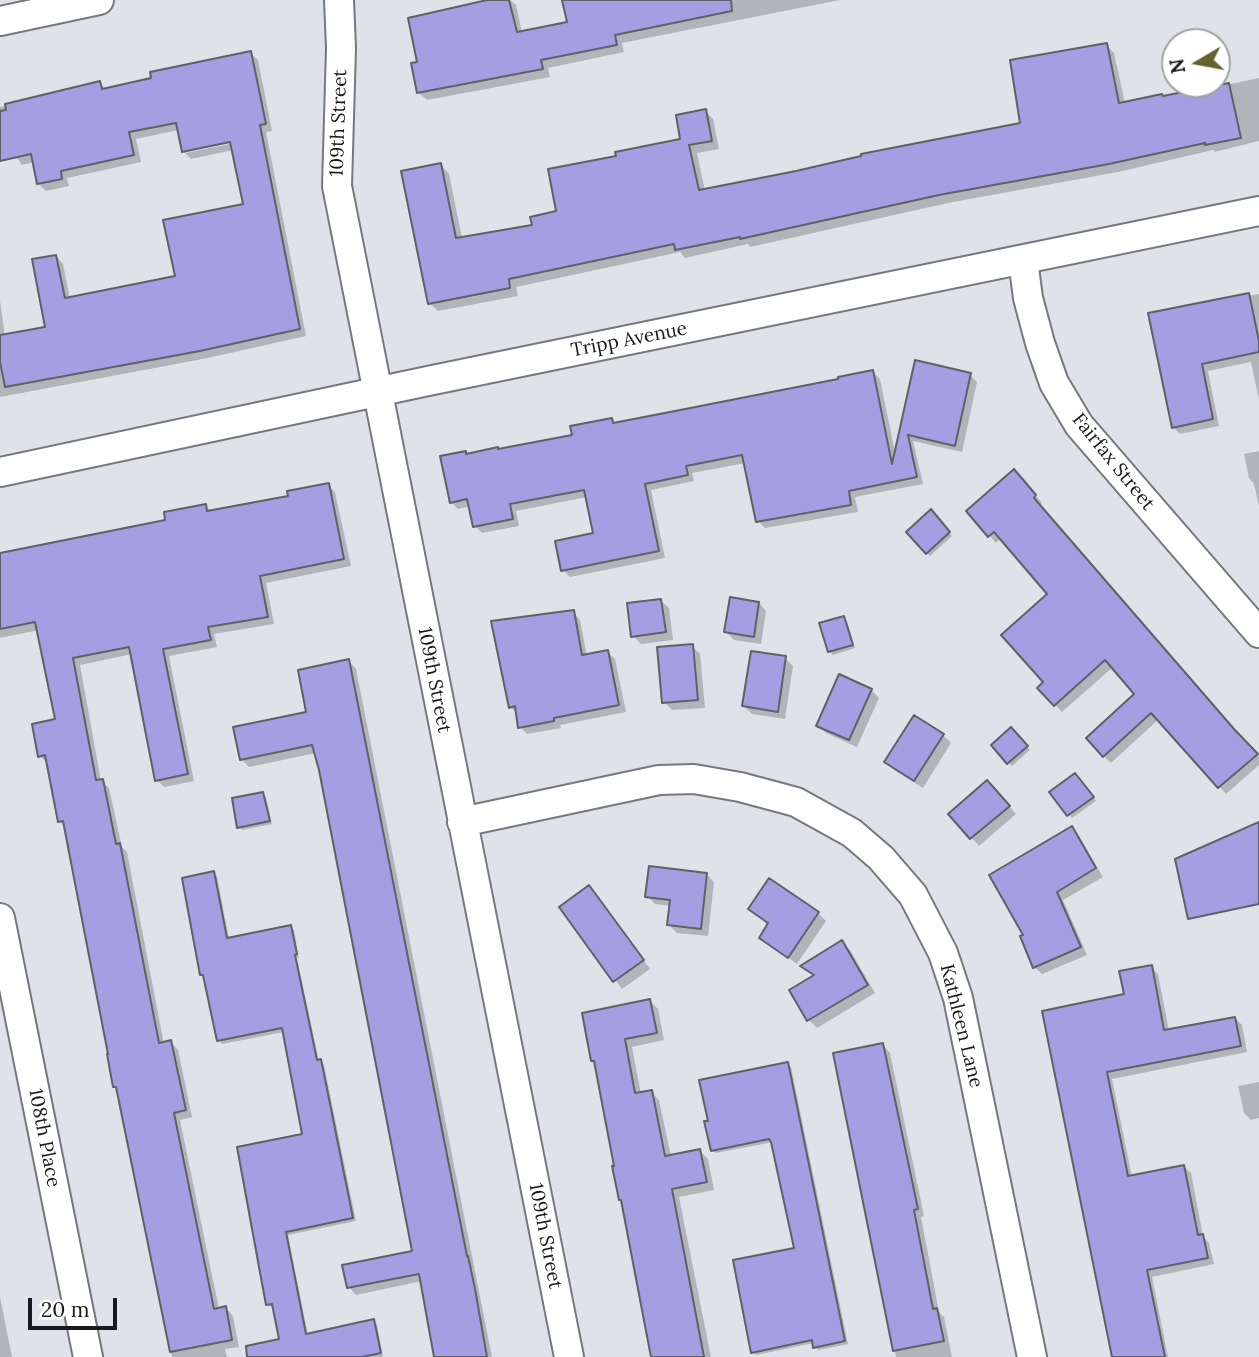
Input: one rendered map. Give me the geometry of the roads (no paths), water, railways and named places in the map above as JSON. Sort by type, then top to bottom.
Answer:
[{"type":"street","points":[[0,21],[99,0]]},
{"type":"street","name":"109th Street","points":[[339,0],[341,48],[337,186],[569,1357]]},
{"type":"street","name":"Tripp Avenue","points":[[0,472],[377,391],[1259,211]]},
{"type":"street","name":"Fairfax Street","points":[[1023,260],[1028,299],[1043,353],[1054,383],[1079,425],[1259,633]]},
{"type":"street","name":"Kathleen Lane","points":[[463,822],[659,780],[694,779],[796,802],[852,833],[881,859],[913,895],[943,953],[958,998],[1031,1357]]},
{"type":"street","name":"108th Place","points":[[0,918],[88,1357]]}]
